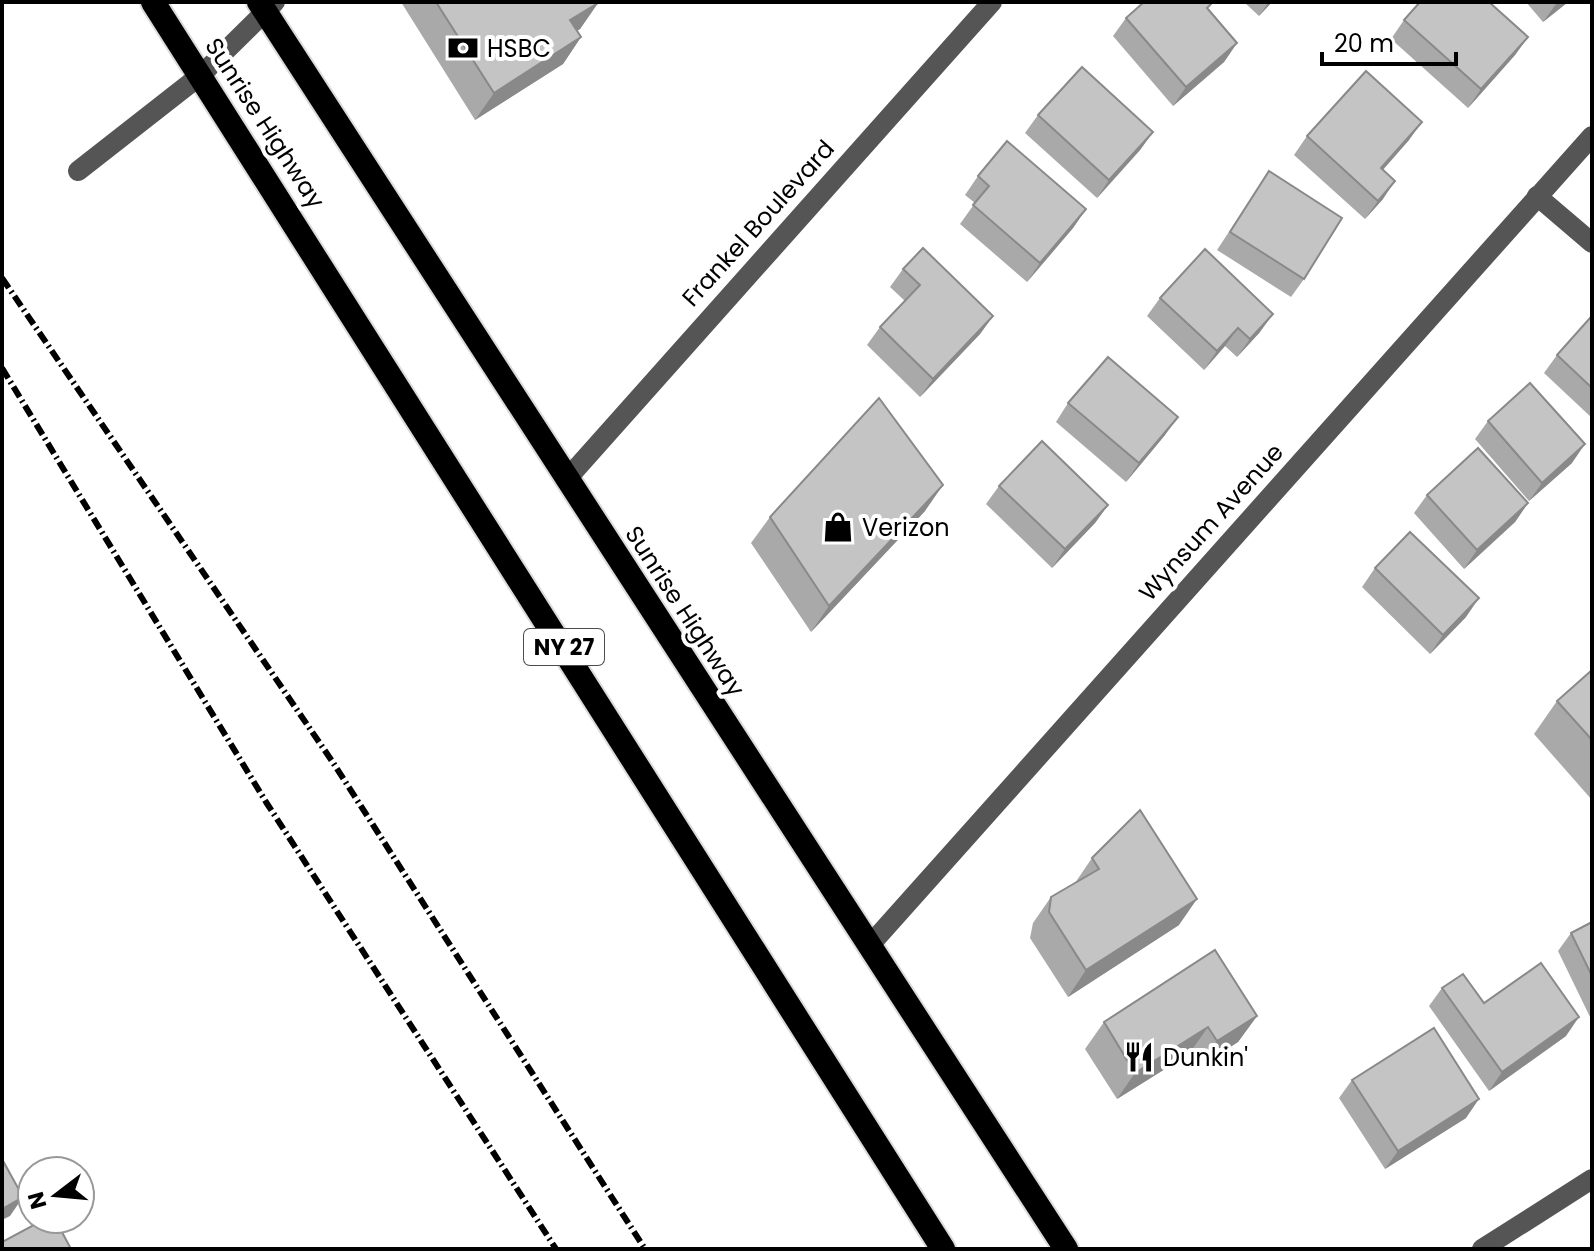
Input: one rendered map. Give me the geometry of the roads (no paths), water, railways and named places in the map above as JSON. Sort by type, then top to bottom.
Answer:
[{"type":"highway","name":"Sunrise Highway","points":[[153,2],[202,74],[943,1249]]},
{"type":"highway","name":"Sunrise Highway","points":[[266,5],[566,480],[1066,1249]]},
{"type":"street","name":"Frankel Boulevard","points":[[566,480],[992,2]]},
{"type":"street","points":[[78,171],[202,74],[266,5]]},
{"type":"street","name":"Wynsum Avenue","points":[[870,945],[1592,136]]},
{"type":"street","points":[[1537,196],[1592,243]]},
{"type":"street","points":[[1482,1249],[1592,1179]]},
{"type":"railway","points":[[2,278],[332,761],[645,1249]]},
{"type":"railway","points":[[2,368],[266,802],[556,1249]]},
{"type":"place","name":"HSBC","points":[[463,48]]},
{"type":"place","name":"Verizon","points":[[838,527]]},
{"type":"place","name":"Dunkin'","points":[[1139,1057]]}]
